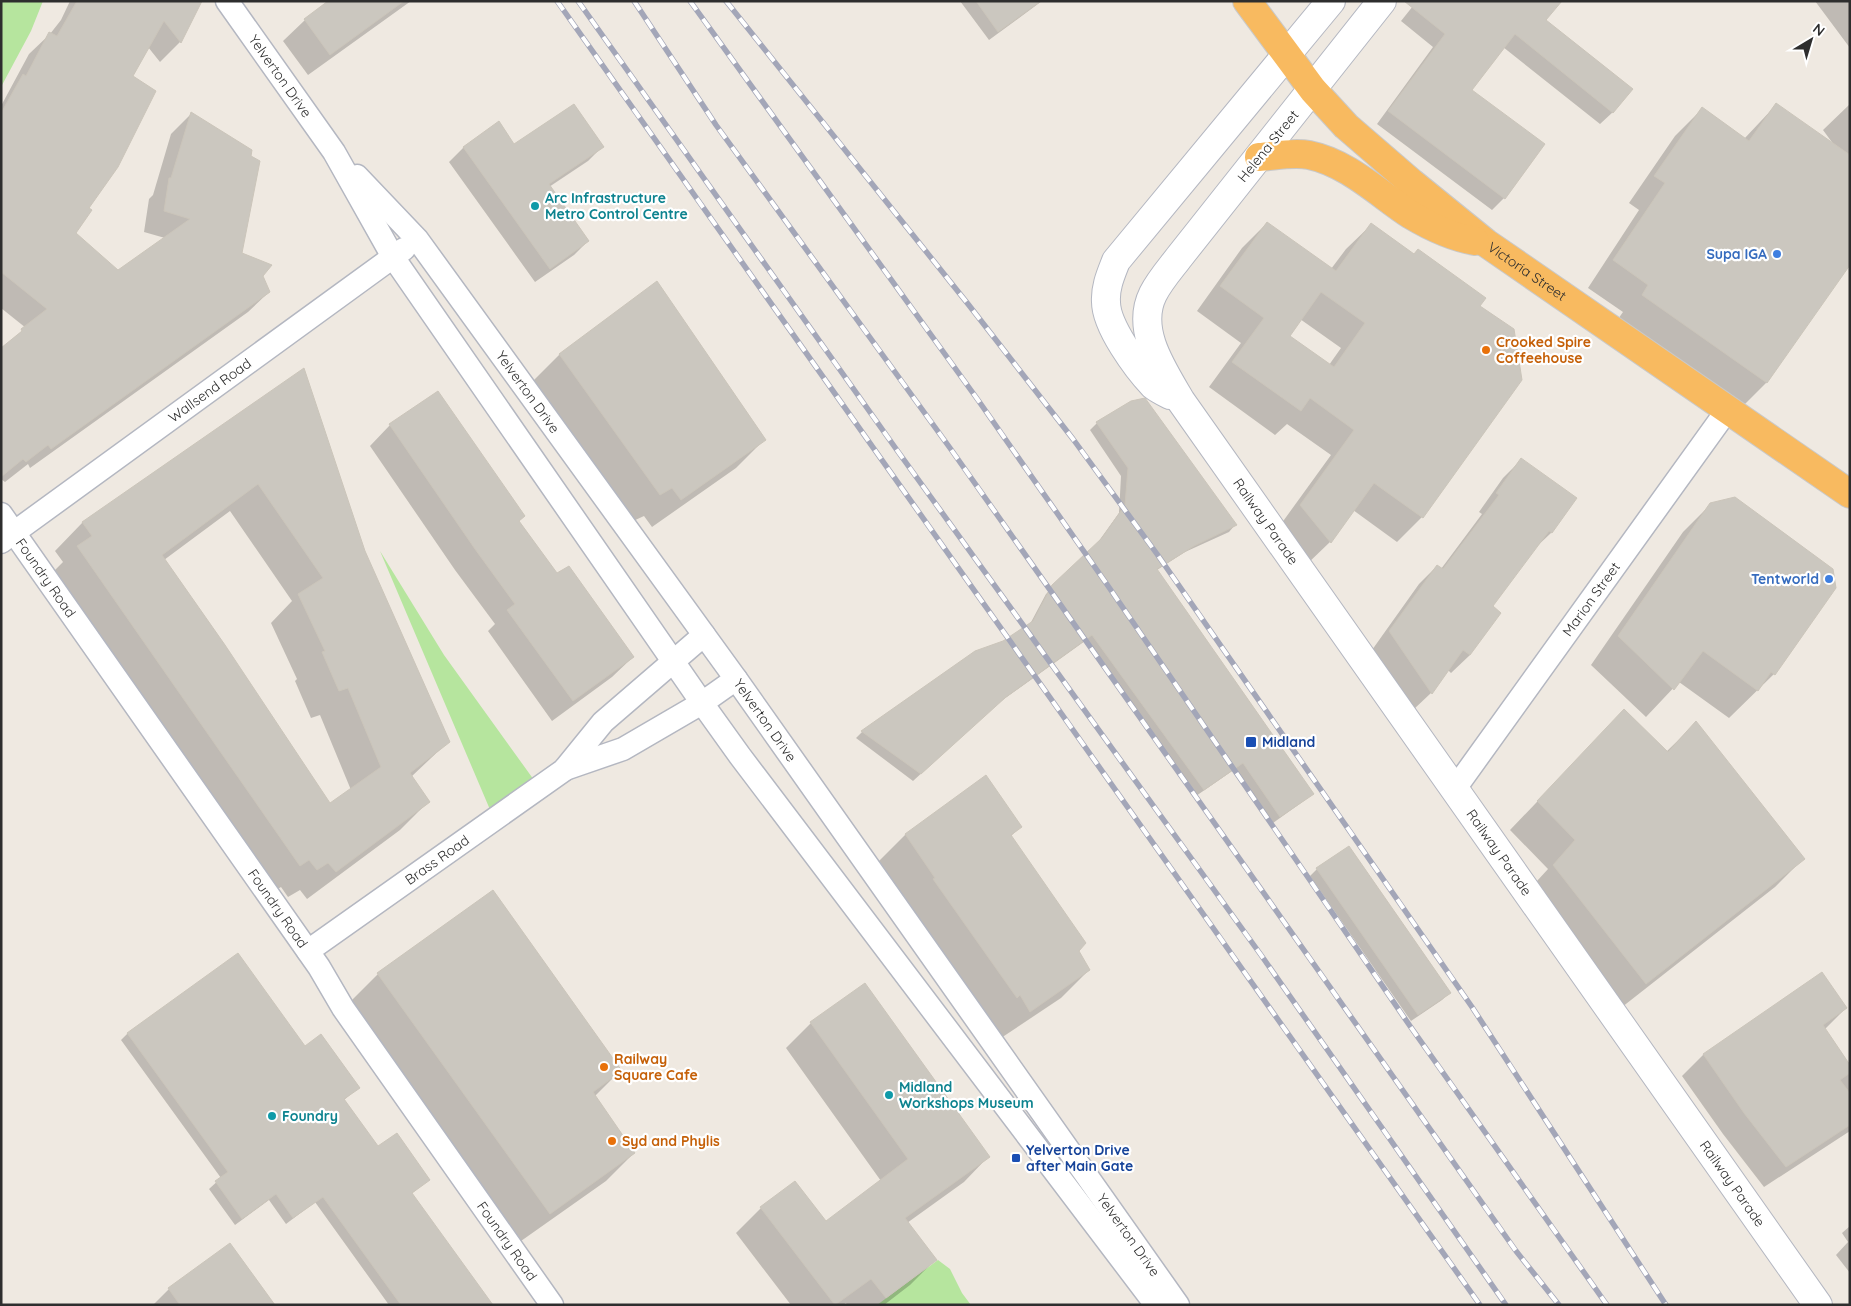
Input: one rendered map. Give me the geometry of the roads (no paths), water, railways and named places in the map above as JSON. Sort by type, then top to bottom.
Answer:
[{"type":"highway","name":"Victoria Street","points":[[1248,1],[1313,90],[1346,126],[1412,183],[1486,243],[1850,494]]},
{"type":"highway","points":[[1259,157],[1293,154],[1323,159],[1353,174],[1437,230],[1463,239],[1486,243]]},
{"type":"street","name":"Yelverton Drive","points":[[228,1],[334,152],[393,257],[702,703],[740,756],[1111,1243],[1156,1305]]},
{"type":"street","points":[[1286,54],[1331,1]]},
{"type":"street","name":"Helena Street","points":[[1154,292],[1382,1]]},
{"type":"street","name":"Railway Parade","points":[[1180,401],[1154,386],[1138,366],[1111,325],[1107,313],[1106,291],[1109,278],[1116,261],[1286,54]]},
{"type":"street","name":"Yelverton Drive","points":[[334,152],[417,240],[736,679],[1178,1305]]},
{"type":"street","name":"Wallsend Road","points":[[5,529],[417,240]]},
{"type":"street","name":"Railway Parade","points":[[1154,292],[1148,311],[1149,335],[1180,401],[1818,1305]]},
{"type":"street","name":"Marion Street","points":[[1454,790],[1728,409]]},
{"type":"street","name":"Foundry Road","points":[[5,529],[319,966],[343,1008],[552,1305]]},
{"type":"street","name":"Brass Road","points":[[308,951],[564,770],[604,722],[704,635]]},
{"type":"street","name":"Brass Road","points":[[564,770],[623,749],[702,703],[736,679]]},
{"type":"railway","points":[[557,1],[1480,1305]]},
{"type":"railway","points":[[578,1],[899,453],[1261,955],[1506,1305]]},
{"type":"railway","points":[[634,1],[716,125],[950,448],[1516,1251],[1559,1305]]},
{"type":"railway","points":[[690,1],[978,400],[1410,1026],[1607,1305]]},
{"type":"railway","points":[[726,1],[968,304],[1073,439],[1157,554],[1472,1007],[1666,1305]]},
{"type":"place","name":"Arc Infrastructure Metro Control Centre","points":[[535,206]]},
{"type":"place","name":"Supa IGA","points":[[1777,254]]},
{"type":"place","name":"Crooked Spire Coffeehouse","points":[[1486,350]]},
{"type":"place","name":"Tentworld","points":[[1829,579]]},
{"type":"place","name":"Midland","points":[[1251,742]]},
{"type":"place","name":"Railway Square Cafe","points":[[604,1067]]},
{"type":"place","name":"Midland Workshops Museum","points":[[889,1095]]},
{"type":"place","name":"Foundry","points":[[272,1116]]},
{"type":"place","name":"Syd and Phylis","points":[[612,1141]]},
{"type":"place","name":"Yelverton Drive after Main Gate","points":[[1016,1158]]}]
